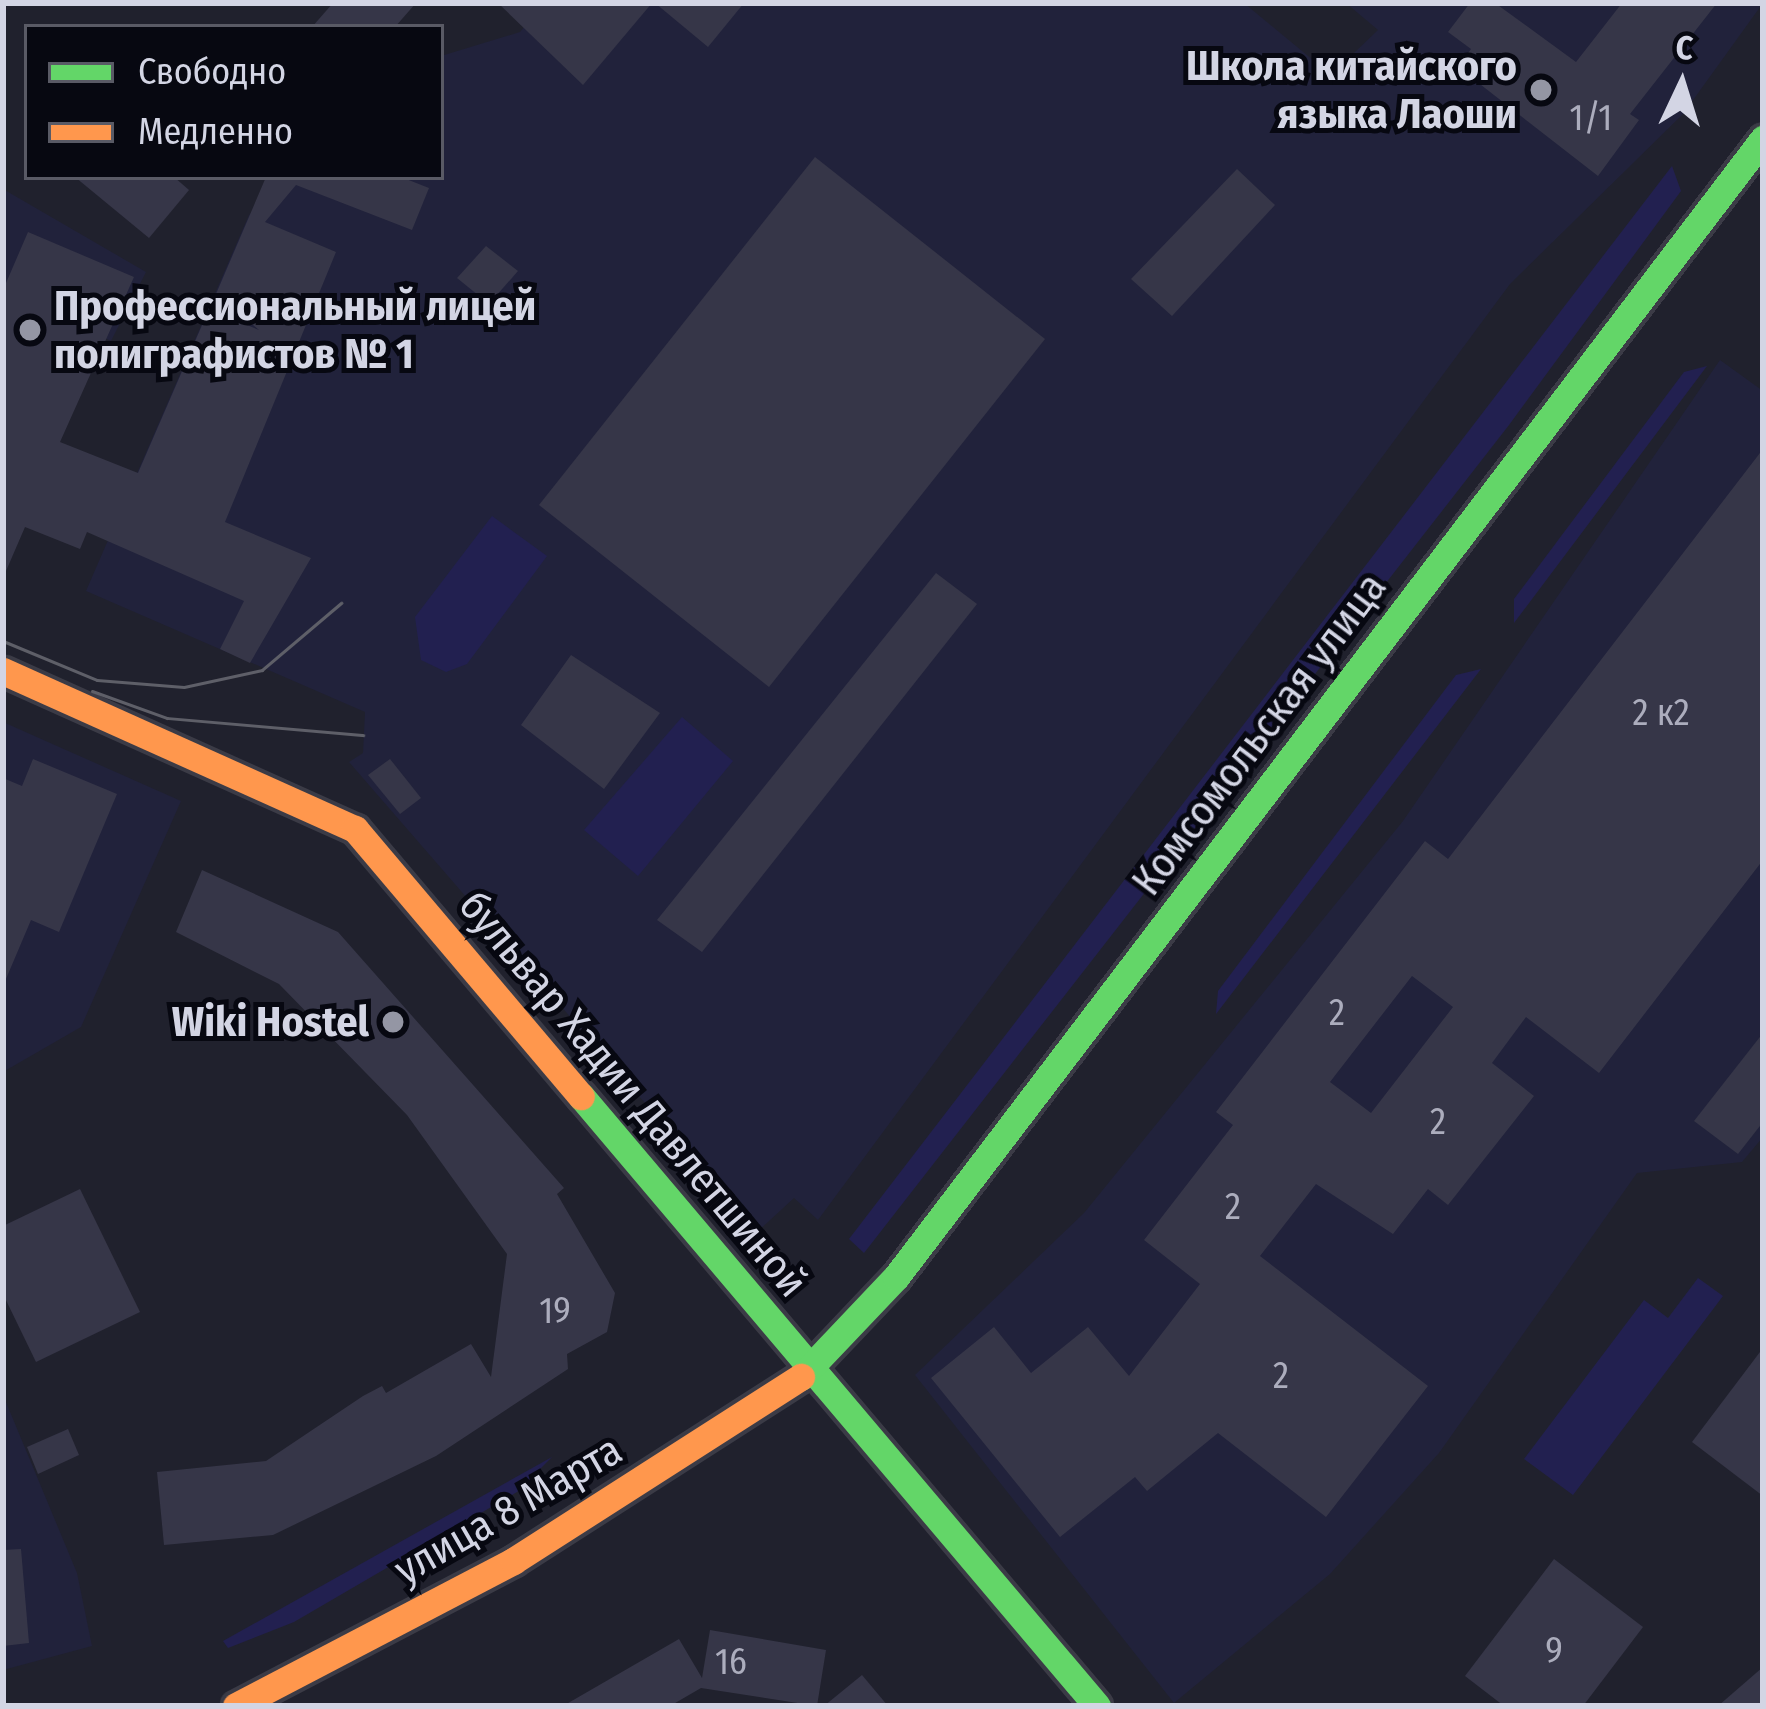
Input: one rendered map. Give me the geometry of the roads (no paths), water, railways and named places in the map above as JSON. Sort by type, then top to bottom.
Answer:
[{"type":"main road","name":"Комсомольская улица","points":[[812,1370],[896,1277],[1111,1000],[1763,139]]},
{"type":"main road","name":"бульвар Хадии Давлетшиной","points":[[3,670],[355,829],[1097,1706]]},
{"type":"main road","name":"улица 8 Марта","points":[[236,1706],[513,1561],[812,1370]]},
{"type":"tram line","points":[[3,641],[97,680],[184,687],[262,670],[341,603]]},
{"type":"tram line","points":[[92,691],[167,718],[363,735]]},
{"type":"place","name":"Школа китайского языка Лаоши","points":[[1541,90]]},
{"type":"place","name":"Профессиональный лицей полиграфистов № 1","points":[[30,330]]},
{"type":"place","name":"Wiki Hostel","points":[[393,1022]]}]
